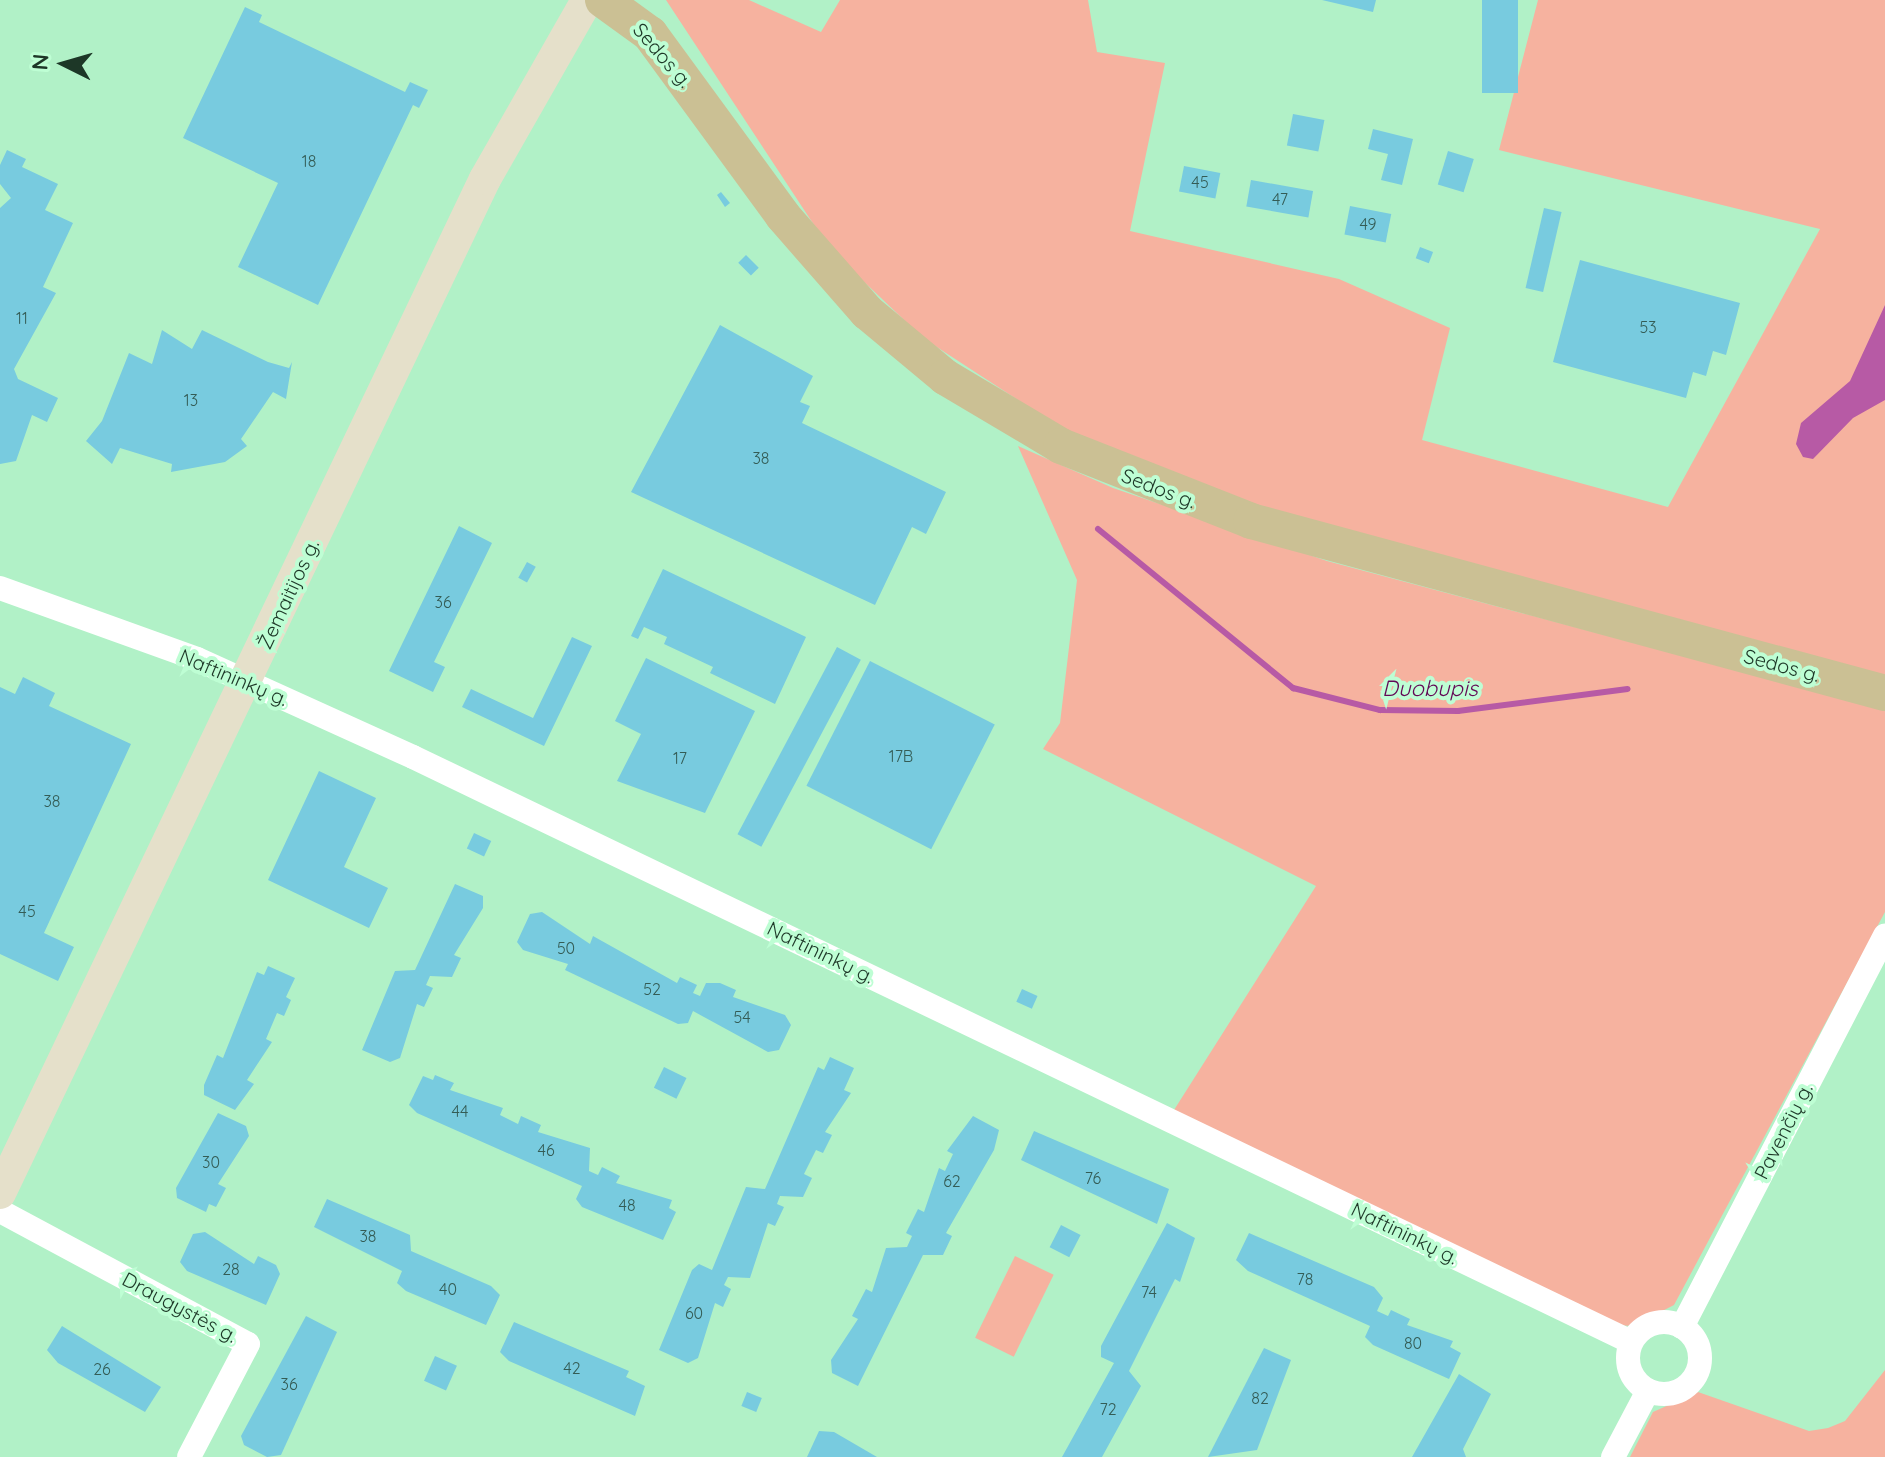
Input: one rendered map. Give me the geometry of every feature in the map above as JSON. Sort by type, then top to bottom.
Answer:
[{"type":"main road","name":"Žemaitijos g.","points":[[0,1193],[485,179],[587,0]]},
{"type":"main road","name":"Sedos g.","points":[[603,0],[650,34],[791,225],[867,312],[945,377],[1061,446],[1251,521],[1885,693]]},
{"type":"street","name":"Naftininkų g.","points":[[0,588],[247,682],[1631,1342]]},
{"type":"street","name":"Pavenčių g.","points":[[1682,1327],[1885,935]]},
{"type":"street","name":"Draugystės g.","points":[[0,1211],[248,1344],[189,1457]]},
{"type":"street","points":[[1659,1322],[1682,1327],[1696,1342],[1697,1373],[1682,1390],[1648,1391],[1628,1365],[1631,1342],[1659,1322]]},
{"type":"street","points":[[1613,1457],[1648,1391]]},
{"type":"shaded area","points":[[666,0],[749,0],[821,32],[840,0],[1088,0],[1097,52],[1165,63],[1130,231],[1339,279],[1450,328],[1422,440],[1668,507],[1820,229],[1499,150],[1538,0],[1885,0],[1885,678],[1297,521],[1067,432],[923,338],[859,277],[818,231]]},
{"type":"shaded area","points":[[1885,305],[1885,400],[1853,418],[1813,459],[1803,457],[1796,444],[1801,423],[1850,381]]},
{"type":"shaded area","points":[[1018,446],[1113,488],[1327,561],[1885,710],[1885,912],[1674,1305],[1633,1326],[1613,1325],[1174,1110],[1316,886],[1043,749],[1060,723],[1077,580]]},
{"type":"shaded area","points":[[1015,1256],[1054,1275],[1014,1357],[975,1338]]},
{"type":"shaded area","points":[[1885,1370],[1885,1457],[1630,1457],[1653,1412],[1698,1392],[1809,1431],[1845,1421]]},
{"type":"building","points":[[1322,0],[1376,0],[1373,12]]},
{"type":"building","points":[[1482,0],[1518,0],[1518,93],[1482,93]]},
{"type":"building","points":[[245,7],[262,15],[259,22],[405,92],[410,82],[428,90],[419,108],[413,105],[318,305],[238,267],[278,183],[183,138]]},
{"type":"building","points":[[1293,114],[1324,120],[1318,152],[1287,145]]},
{"type":"building","points":[[1373,129],[1413,139],[1402,185],[1381,180],[1388,154],[1368,149]]},
{"type":"building","points":[[7,150],[26,159],[22,167],[58,184],[45,210],[73,223],[43,287],[56,293],[14,369],[18,379],[58,398],[47,422],[32,415],[16,461],[0,464],[0,208],[11,198],[0,184],[0,165]]},
{"type":"building","points":[[1448,151],[1474,159],[1464,192],[1438,184]]},
{"type":"building","points":[[1184,166],[1220,173],[1215,199],[1179,192]]},
{"type":"building","points":[[1251,180],[1313,191],[1308,218],[1246,207]]},
{"type":"building","points":[[721,192],[730,203],[725,207],[717,195]]},
{"type":"building","points":[[1350,206],[1391,214],[1386,242],[1344,234]]},
{"type":"building","points":[[1544,208],[1562,212],[1543,292],[1526,288]]},
{"type":"building","points":[[1420,247],[1433,252],[1429,263],[1416,258]]},
{"type":"building","points":[[746,255],[759,268],[751,276],[738,263]]},
{"type":"building","points":[[1580,260],[1740,303],[1726,355],[1713,351],[1706,376],[1693,372],[1686,398],[1553,362]]},
{"type":"building","points":[[720,325],[813,376],[800,402],[810,406],[802,423],[946,492],[926,534],[912,527],[875,605],[631,492]]},
{"type":"building","points":[[162,330],[192,349],[202,330],[268,362],[289,368],[292,362],[286,399],[273,392],[241,439],[247,446],[225,462],[171,472],[172,464],[120,448],[112,464],[86,441],[102,421],[129,353],[152,364]]},
{"type":"building","points":[[459,526],[492,543],[434,662],[445,667],[433,692],[389,671]]},
{"type":"building","points":[[527,562],[536,567],[527,583],[518,578]]},
{"type":"building","points":[[663,569],[806,637],[775,704],[710,673],[713,667],[664,644],[667,637],[644,627],[638,639],[631,636]]},
{"type":"building","points":[[572,637],[592,646],[544,746],[462,707],[471,689],[533,718]]},
{"type":"building","points":[[837,647],[861,660],[761,847],[737,834]]},
{"type":"building","points":[[646,658],[755,711],[705,813],[617,781],[641,734],[615,721]]},
{"type":"building","points":[[870,661],[995,725],[931,849],[806,786]]},
{"type":"building","points":[[23,677],[55,693],[49,706],[131,744],[44,933],[74,947],[58,981],[0,954],[0,687],[15,694]]},
{"type":"building","points":[[319,771],[376,798],[344,867],[388,888],[369,928],[268,880]]},
{"type":"building","points":[[474,833],[491,841],[484,856],[467,848]]},
{"type":"building","points":[[455,884],[483,896],[483,908],[454,955],[461,958],[452,977],[430,976],[426,985],[433,988],[424,1007],[417,1004],[400,1058],[390,1062],[362,1050],[395,971],[415,970]]},
{"type":"building","points":[[542,912],[590,944],[593,936],[677,983],[680,977],[697,985],[693,993],[700,996],[706,983],[720,983],[736,990],[733,997],[785,1015],[791,1025],[779,1050],[768,1052],[693,1011],[688,1023],[678,1024],[565,970],[568,964],[523,950],[517,942],[530,914]]},
{"type":"building","points":[[268,966],[295,978],[286,997],[291,1000],[284,1016],[277,1013],[266,1039],[272,1042],[247,1080],[254,1084],[235,1110],[204,1095],[204,1085],[217,1055],[223,1058],[257,972],[264,975]]},
{"type":"building","points":[[1022,989],[1038,996],[1032,1009],[1016,1002]]},
{"type":"building","points":[[830,1057],[854,1068],[844,1090],[851,1093],[825,1132],[832,1135],[823,1153],[816,1150],[804,1174],[812,1178],[803,1197],[780,1196],[777,1204],[784,1207],[775,1226],[768,1223],[750,1278],[728,1277],[724,1285],[731,1289],[723,1307],[715,1303],[698,1358],[688,1363],[659,1350],[692,1270],[699,1264],[712,1270],[746,1187],[765,1189],[818,1067],[824,1070]]},
{"type":"building","points":[[664,1067],[686,1078],[676,1099],[654,1088]]},
{"type":"building","points":[[435,1075],[454,1083],[450,1090],[503,1108],[500,1115],[518,1124],[521,1116],[541,1125],[538,1132],[590,1148],[589,1171],[598,1175],[602,1167],[620,1176],[616,1183],[672,1200],[669,1208],[676,1212],[663,1240],[582,1207],[576,1199],[582,1186],[417,1113],[409,1105],[423,1076],[433,1080]]},
{"type":"building","points":[[218,1113],[246,1126],[249,1136],[218,1184],[226,1188],[216,1207],[209,1204],[206,1212],[177,1198],[176,1188]]},
{"type":"building","points":[[973,1116],[999,1130],[994,1150],[946,1233],[952,1236],[943,1255],[923,1255],[858,1386],[832,1373],[831,1360],[858,1319],[852,1316],[866,1289],[872,1292],[886,1248],[907,1247],[912,1236],[906,1233],[918,1209],[924,1212],[939,1168],[945,1171],[953,1154],[947,1151]]},
{"type":"building","points":[[1034,1131],[1169,1189],[1157,1224],[1021,1160]]},
{"type":"building","points":[[327,1199],[410,1235],[411,1251],[491,1286],[500,1295],[486,1325],[406,1291],[397,1283],[402,1271],[314,1227]]},
{"type":"building","points":[[1167,1223],[1195,1238],[1180,1282],[1175,1279],[1129,1371],[1141,1386],[1102,1457],[1062,1457],[1114,1363],[1101,1357],[1101,1346]]},
{"type":"building","points":[[1061,1225],[1081,1235],[1069,1257],[1050,1247]]},
{"type":"building","points":[[205,1232],[254,1264],[258,1256],[276,1265],[280,1274],[266,1305],[187,1271],[180,1262],[193,1234]]},
{"type":"building","points":[[1249,1233],[1374,1287],[1383,1298],[1377,1311],[1388,1316],[1391,1310],[1410,1319],[1407,1325],[1453,1341],[1450,1347],[1461,1353],[1449,1379],[1373,1345],[1365,1337],[1370,1326],[1248,1271],[1236,1260]]},
{"type":"building","points":[[306,1316],[337,1332],[281,1455],[267,1457],[244,1445],[241,1436]]},
{"type":"building","points":[[514,1322],[629,1371],[626,1377],[645,1386],[635,1416],[509,1361],[500,1352]]},
{"type":"building","points":[[62,1326],[161,1387],[145,1412],[58,1363],[47,1350]]},
{"type":"building","points":[[1264,1348],[1291,1360],[1257,1450],[1208,1457]]},
{"type":"building","points":[[435,1356],[457,1366],[446,1390],[424,1381]]},
{"type":"building","points":[[1459,1374],[1491,1394],[1463,1449],[1466,1457],[1412,1457]]},
{"type":"building","points":[[747,1392],[762,1398],[756,1412],[741,1406]]},
{"type":"building","points":[[819,1431],[834,1432],[877,1457],[807,1457]]},
{"type":"waterway","name":"Duobupis","points":[[1098,529],[1293,688],[1380,710],[1458,711],[1628,689]]}]
